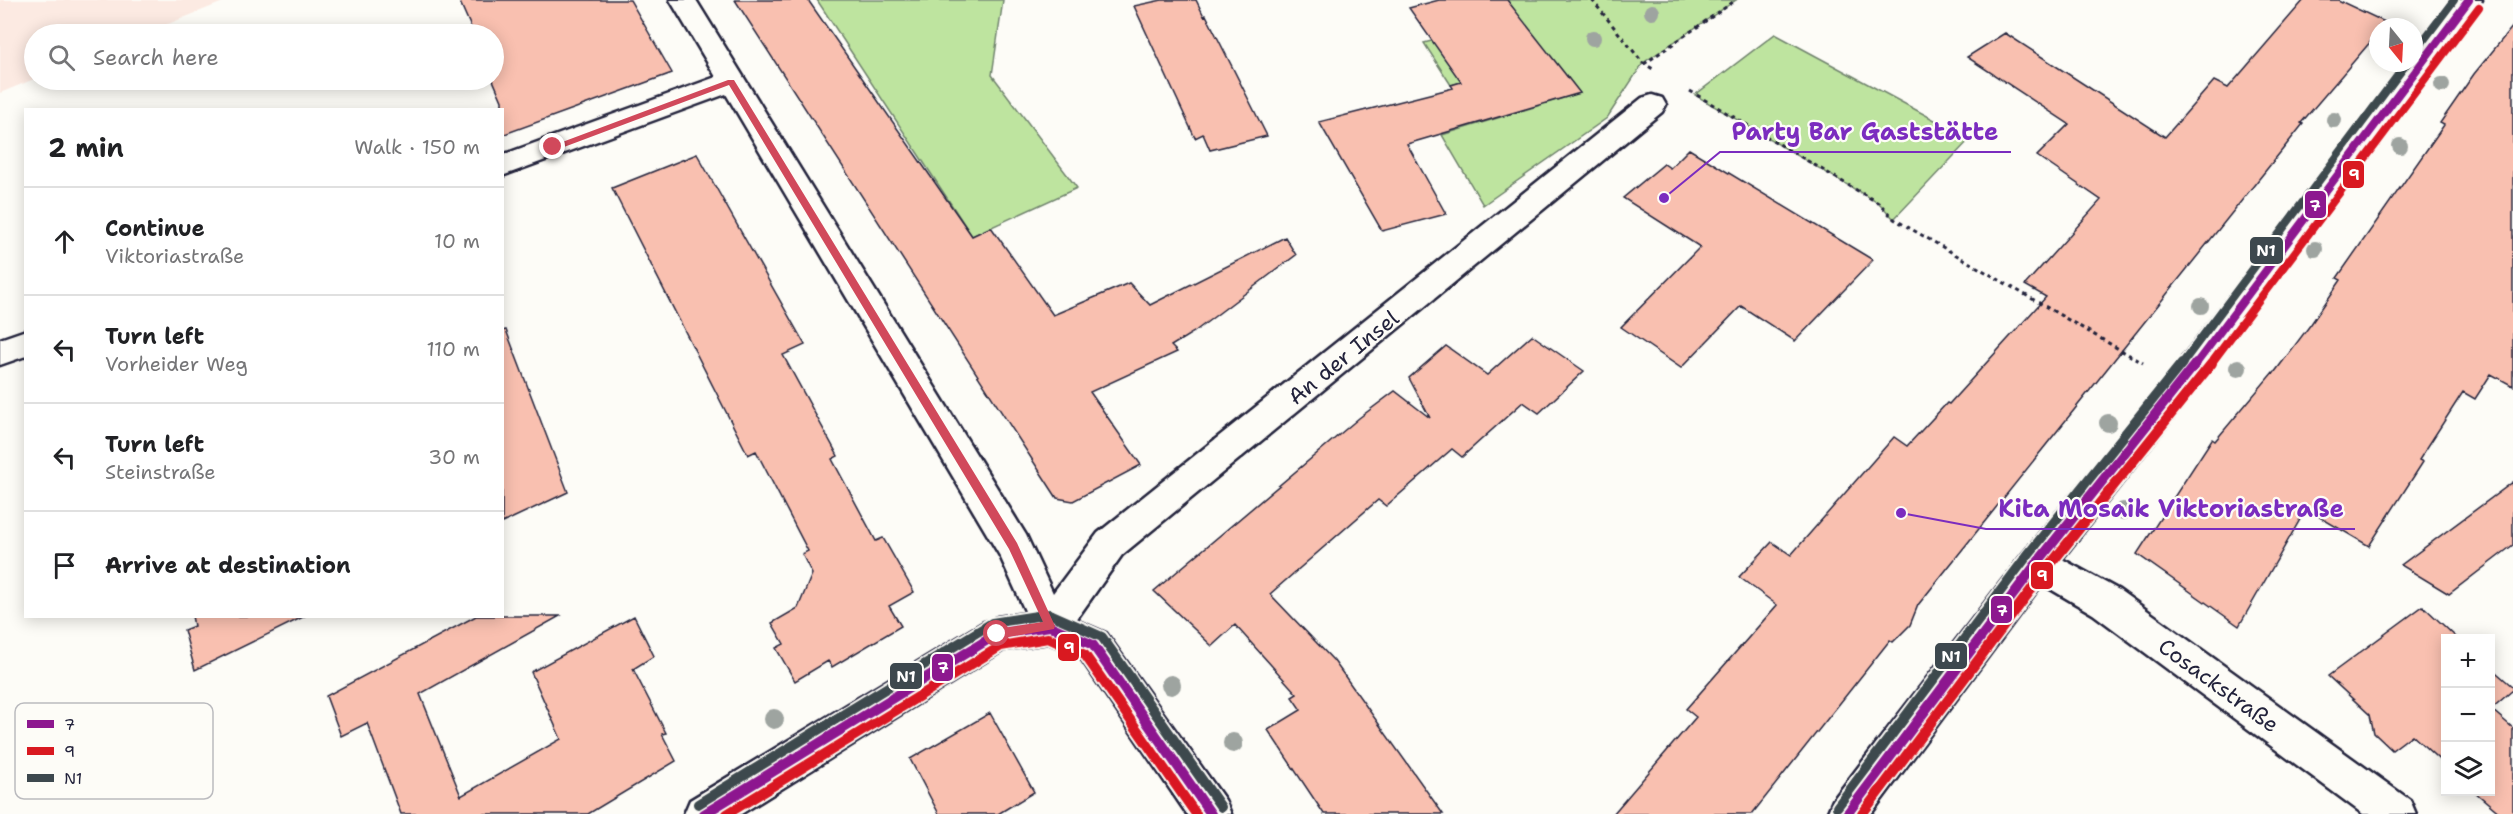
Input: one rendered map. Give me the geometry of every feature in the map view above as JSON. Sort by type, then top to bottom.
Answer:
[{"type":"street","points":[[683,0],[1013,546],[1050,626]]},
{"type":"street","points":[[1847,814],[2037,563],[2180,385],[2469,0]]},
{"type":"street","points":[[504,165],[731,82]]},
{"type":"street","name":"An der Insel","points":[[1050,626],[1110,544],[1652,105]]},
{"type":"street","points":[[0,352],[24,343]]},
{"type":"street","name":"Cosackstraße","points":[[2037,563],[2106,602],[2396,814]]},
{"type":"street","points":[[704,814],[997,634],[1050,626],[1093,645],[1210,814]]},
{"type":"path","points":[[1592,0],[1643,63],[1661,74]]},
{"type":"path","points":[[1643,63],[1736,0]]},
{"type":"path","points":[[1643,63],[1652,105]]},
{"type":"path","points":[[1686,89],[1880,204],[1894,219],[2180,385]]},
{"type":"shaded area","points":[[0,0],[228,0],[168,24],[24,24],[24,83],[0,93]]},
{"type":"green space","points":[[817,0],[1003,0],[992,75],[1077,188],[972,236]]},
{"type":"green space","points":[[1507,0],[1736,0],[1643,63],[1607,118],[1483,205],[1442,135],[1580,93],[1551,56],[1451,85],[1424,43],[1520,18]]},
{"type":"green space","points":[[1775,34],[1970,139],[1894,219],[1880,204],[1695,95]]},
{"type":"building","points":[[459,0],[630,0],[672,73],[504,134],[504,108],[502,108],[497,90],[504,90],[504,24],[470,24]]},
{"type":"building","points":[[735,0],[808,0],[972,236],[991,227],[1053,315],[1129,283],[1150,305],[1285,237],[1296,255],[1194,332],[1171,346],[1177,352],[1090,392],[1141,465],[1073,501],[1057,498]]},
{"type":"building","points":[[1162,0],[1196,0],[1204,16],[1206,15],[1267,136],[1210,150],[1203,134],[1195,138],[1134,6]]},
{"type":"building","points":[[1439,0],[1507,0],[1580,93],[1407,144],[1446,214],[1382,231],[1319,122],[1453,88],[1451,85],[1461,82],[1409,8]]},
{"type":"building","points":[[2304,0],[2338,0],[2376,18],[2369,18],[2369,44],[2301,123],[2303,124],[1918,605],[1910,625],[1893,642],[1890,640],[1752,814],[1613,814],[1696,717],[1686,709],[1777,605],[1739,577],[1772,542],[1791,555],[1894,437],[1907,446],[1947,403],[1949,404],[2046,297],[2025,285],[2101,200],[2037,156],[2069,124],[1967,57],[2005,33],[2165,137],[2214,81],[2228,88]]},
{"type":"building","points":[[2513,26],[2513,386],[2491,374],[2475,399],[2463,392],[2419,460],[2423,462],[2369,546],[2306,509],[2239,626],[2137,554],[2212,439],[2215,441],[2274,373],[2311,324],[2341,280],[2337,278],[2444,125],[2440,123],[2474,74]]},
{"type":"building","points":[[1689,149],[1873,260],[1795,341],[1741,306],[1681,368],[1621,327],[1700,247],[1623,198],[1664,164],[1670,168]]},
{"type":"building","points":[[697,154],[805,345],[783,355],[838,456],[832,459],[876,541],[883,538],[914,592],[889,606],[901,626],[832,667],[828,661],[795,681],[776,648],[784,644],[772,623],[798,608],[812,574],[802,554],[808,551],[756,451],[748,455],[612,188]]},
{"type":"building","points":[[504,330],[506,330],[568,492],[504,522]]},
{"type":"building","points":[[1532,335],[1584,371],[1539,413],[1523,402],[1462,457],[1452,449],[1386,506],[1378,500],[1270,594],[1334,661],[1443,814],[1324,814],[1268,730],[1301,710],[1292,697],[1297,694],[1235,625],[1212,646],[1154,591],[1359,418],[1395,391],[1430,418],[1409,378],[1446,346],[1487,375]]},
{"type":"building","points":[[2513,482],[2513,545],[2449,594],[2401,565]]},
{"type":"building","points":[[2423,606],[2453,634],[2441,634],[2441,761],[2412,735],[2392,750],[2374,733],[2370,715],[2328,676]]},
{"type":"building","points":[[560,616],[420,694],[461,796],[561,739],[531,672],[634,616],[654,656],[633,669],[666,733],[662,734],[676,761],[588,814],[401,814],[367,723],[341,736],[326,696],[472,618]]},
{"type":"building","points":[[192,618],[301,618],[195,670],[184,630],[194,626]]},
{"type":"building","points":[[2495,671],[2513,687],[2513,690],[2495,706]]},
{"type":"building","points":[[2495,712],[2513,728],[2513,814],[2501,814],[2480,796],[2495,796]]},
{"type":"building","points":[[990,713],[1034,792],[998,814],[939,814],[910,759]]},
{"type":"transit line","name":"N1","points":[[2423,41],[2454,0]]},
{"type":"transit line","name":"7","points":[[1847,814],[2037,563],[2180,385],[2469,0]]},
{"type":"transit line","name":"9","points":[[1862,814],[2046,570],[2190,392],[2479,7]]},
{"type":"transit line","name":"N1","points":[[1837,807],[2027,556],[2171,378],[2400,72]]},
{"type":"transit line","name":"N1","points":[[698,804],[992,623],[1050,614],[1102,637],[1221,807]]},
{"type":"transit line","name":"7","points":[[704,814],[997,634],[1050,626],[1093,645],[1211,814]]},
{"type":"transit line","name":"9","points":[[727,814],[1001,646],[1048,638],[1085,655],[1196,814]]},
{"type":"place","name":"Party Bar Gaststätte","points":[[1664,198]]},
{"type":"place","name":"Kita Mosaik Viktoriastraße","points":[[1901,513]]},
{"type":"route","points":[[553,147],[731,82],[1013,546],[1050,626],[997,634]]}]
